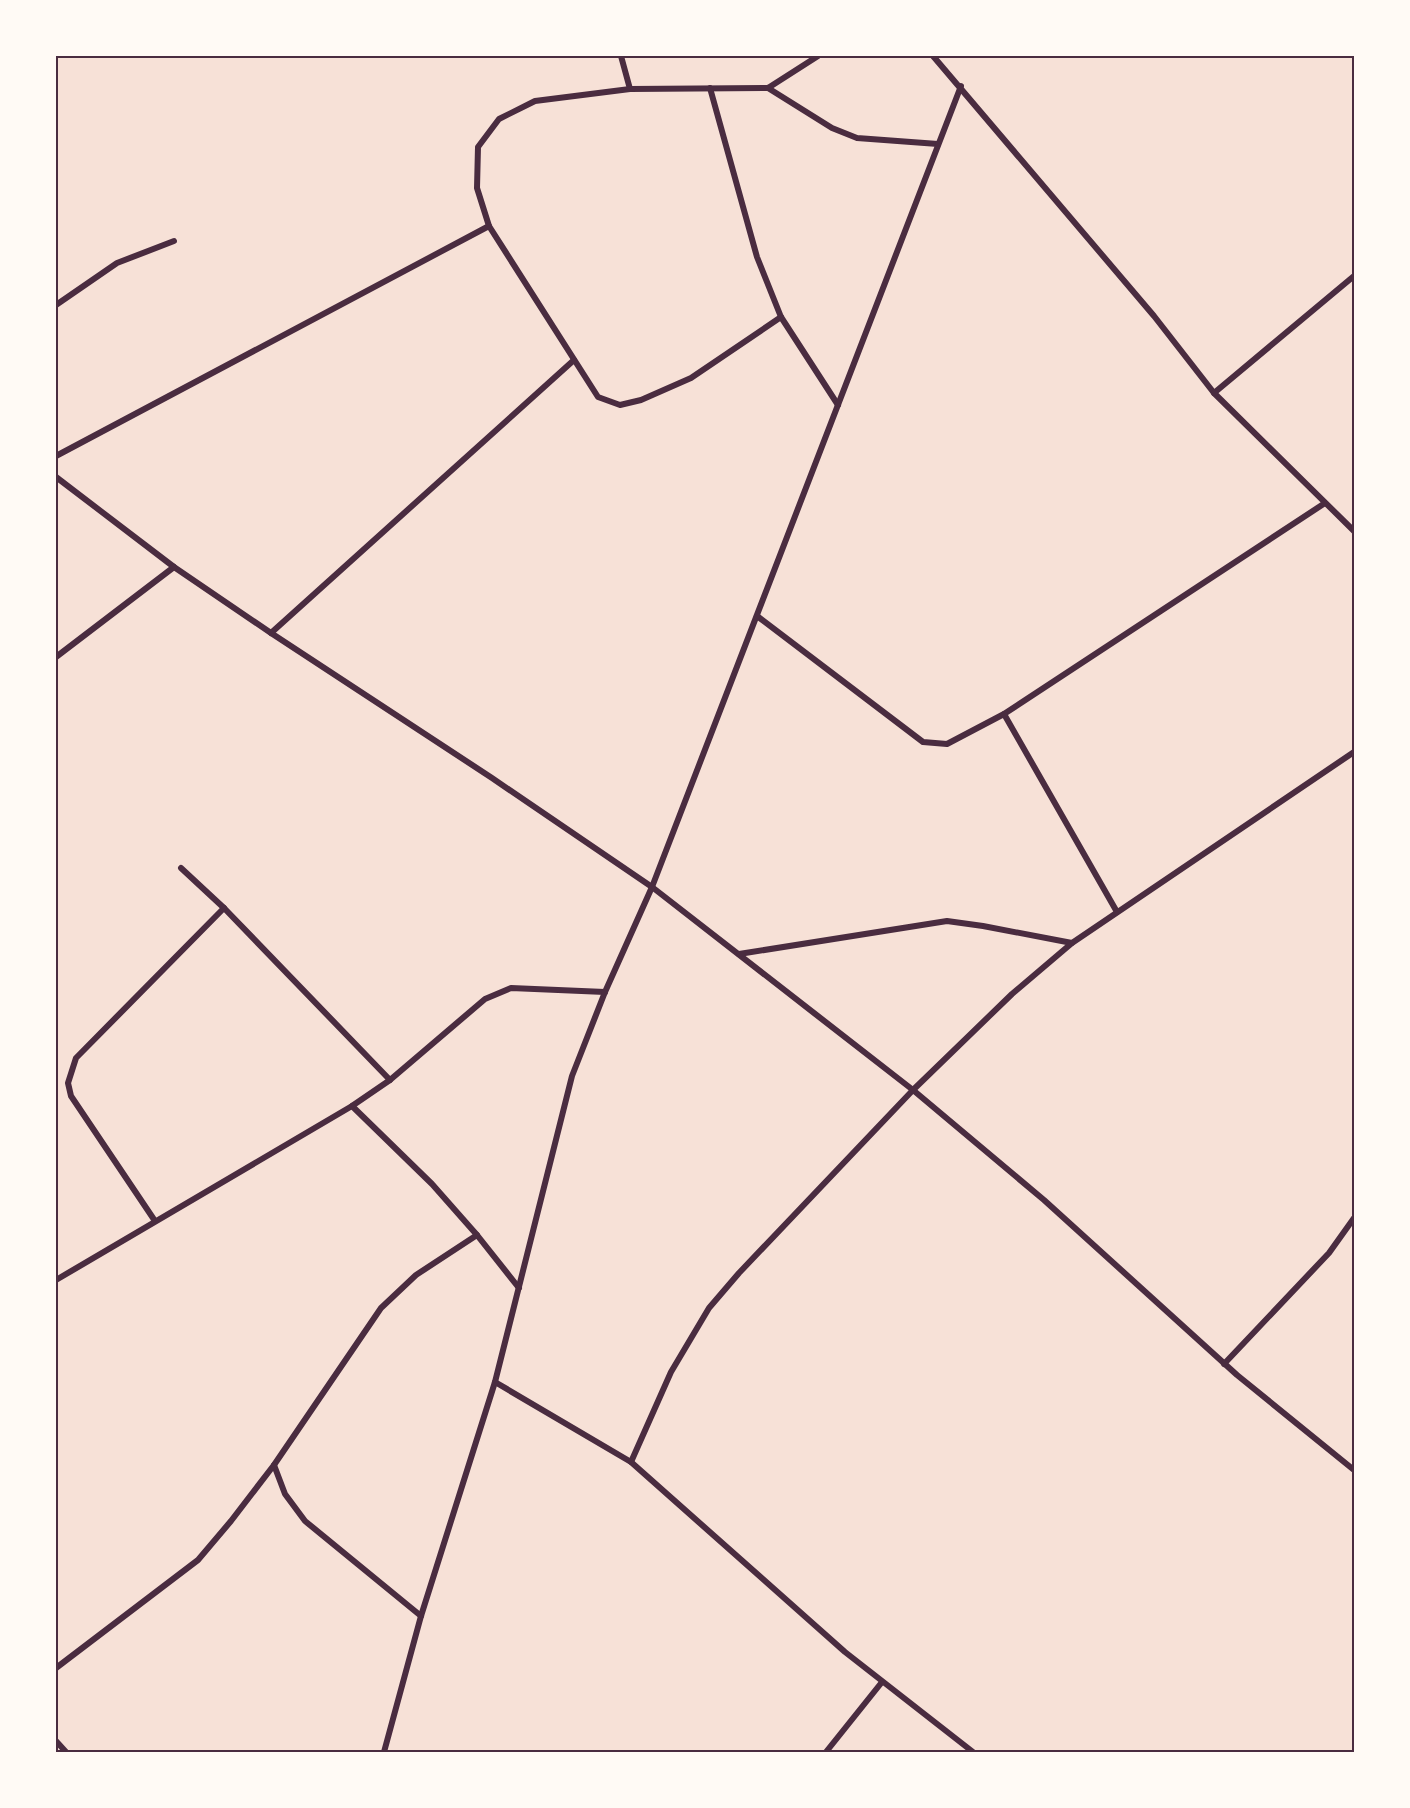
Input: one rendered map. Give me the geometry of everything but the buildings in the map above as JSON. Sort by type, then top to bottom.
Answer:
[{"type":"street","points":[[621,56],[630,89]]},
{"type":"street","points":[[768,88],[818,56]]},
{"type":"street","points":[[933,56],[961,86],[1154,316],[1214,393],[1354,531]]},
{"type":"street","points":[[384,1752],[421,1617],[495,1382],[572,1076],[605,992],[652,887],[961,86]]},
{"type":"street","points":[[710,88],[757,257],[781,316],[838,405]]},
{"type":"street","points":[[781,316],[691,378],[641,400],[620,405],[598,397],[489,226],[477,189],[478,147],[499,119],[535,101],[630,89],[710,88],[768,88],[832,128],[857,138],[938,144]]},
{"type":"street","points":[[56,456],[489,226]]},
{"type":"street","points":[[56,305],[117,263],[174,241]]},
{"type":"street","points":[[1214,393],[1354,276]]},
{"type":"street","points":[[271,633],[574,360]]},
{"type":"street","points":[[56,477],[174,567],[652,887],[913,1090],[1044,1200],[1224,1364],[1354,1470]]},
{"type":"street","points":[[757,616],[923,742],[947,744],[1004,714],[1325,503]]},
{"type":"street","points":[[56,657],[174,567]]},
{"type":"street","points":[[1004,714],[1117,912]]},
{"type":"street","points":[[631,1462],[671,1372],[709,1308],[913,1090],[1012,994],[1072,943],[1354,752]]},
{"type":"street","points":[[181,868],[224,908],[390,1080]]},
{"type":"street","points":[[156,1221],[71,1096],[68,1083],[76,1058],[224,908]]},
{"type":"street","points":[[739,954],[947,921],[1072,943]]},
{"type":"street","points":[[56,1280],[352,1106],[390,1080],[485,999],[511,988],[605,992]]},
{"type":"street","points":[[352,1106],[432,1185],[477,1235],[519,1288]]},
{"type":"street","points":[[1224,1364],[1329,1253],[1354,1218]]},
{"type":"street","points":[[56,1668],[198,1560],[274,1465],[381,1308],[416,1275],[477,1235]]},
{"type":"street","points":[[495,1382],[631,1462],[845,1652],[973,1752]]},
{"type":"street","points":[[274,1465],[285,1494],[305,1521],[421,1617]]},
{"type":"street","points":[[826,1752],[882,1682]]},
{"type":"street","points":[[56,1741],[66,1752]]}]
